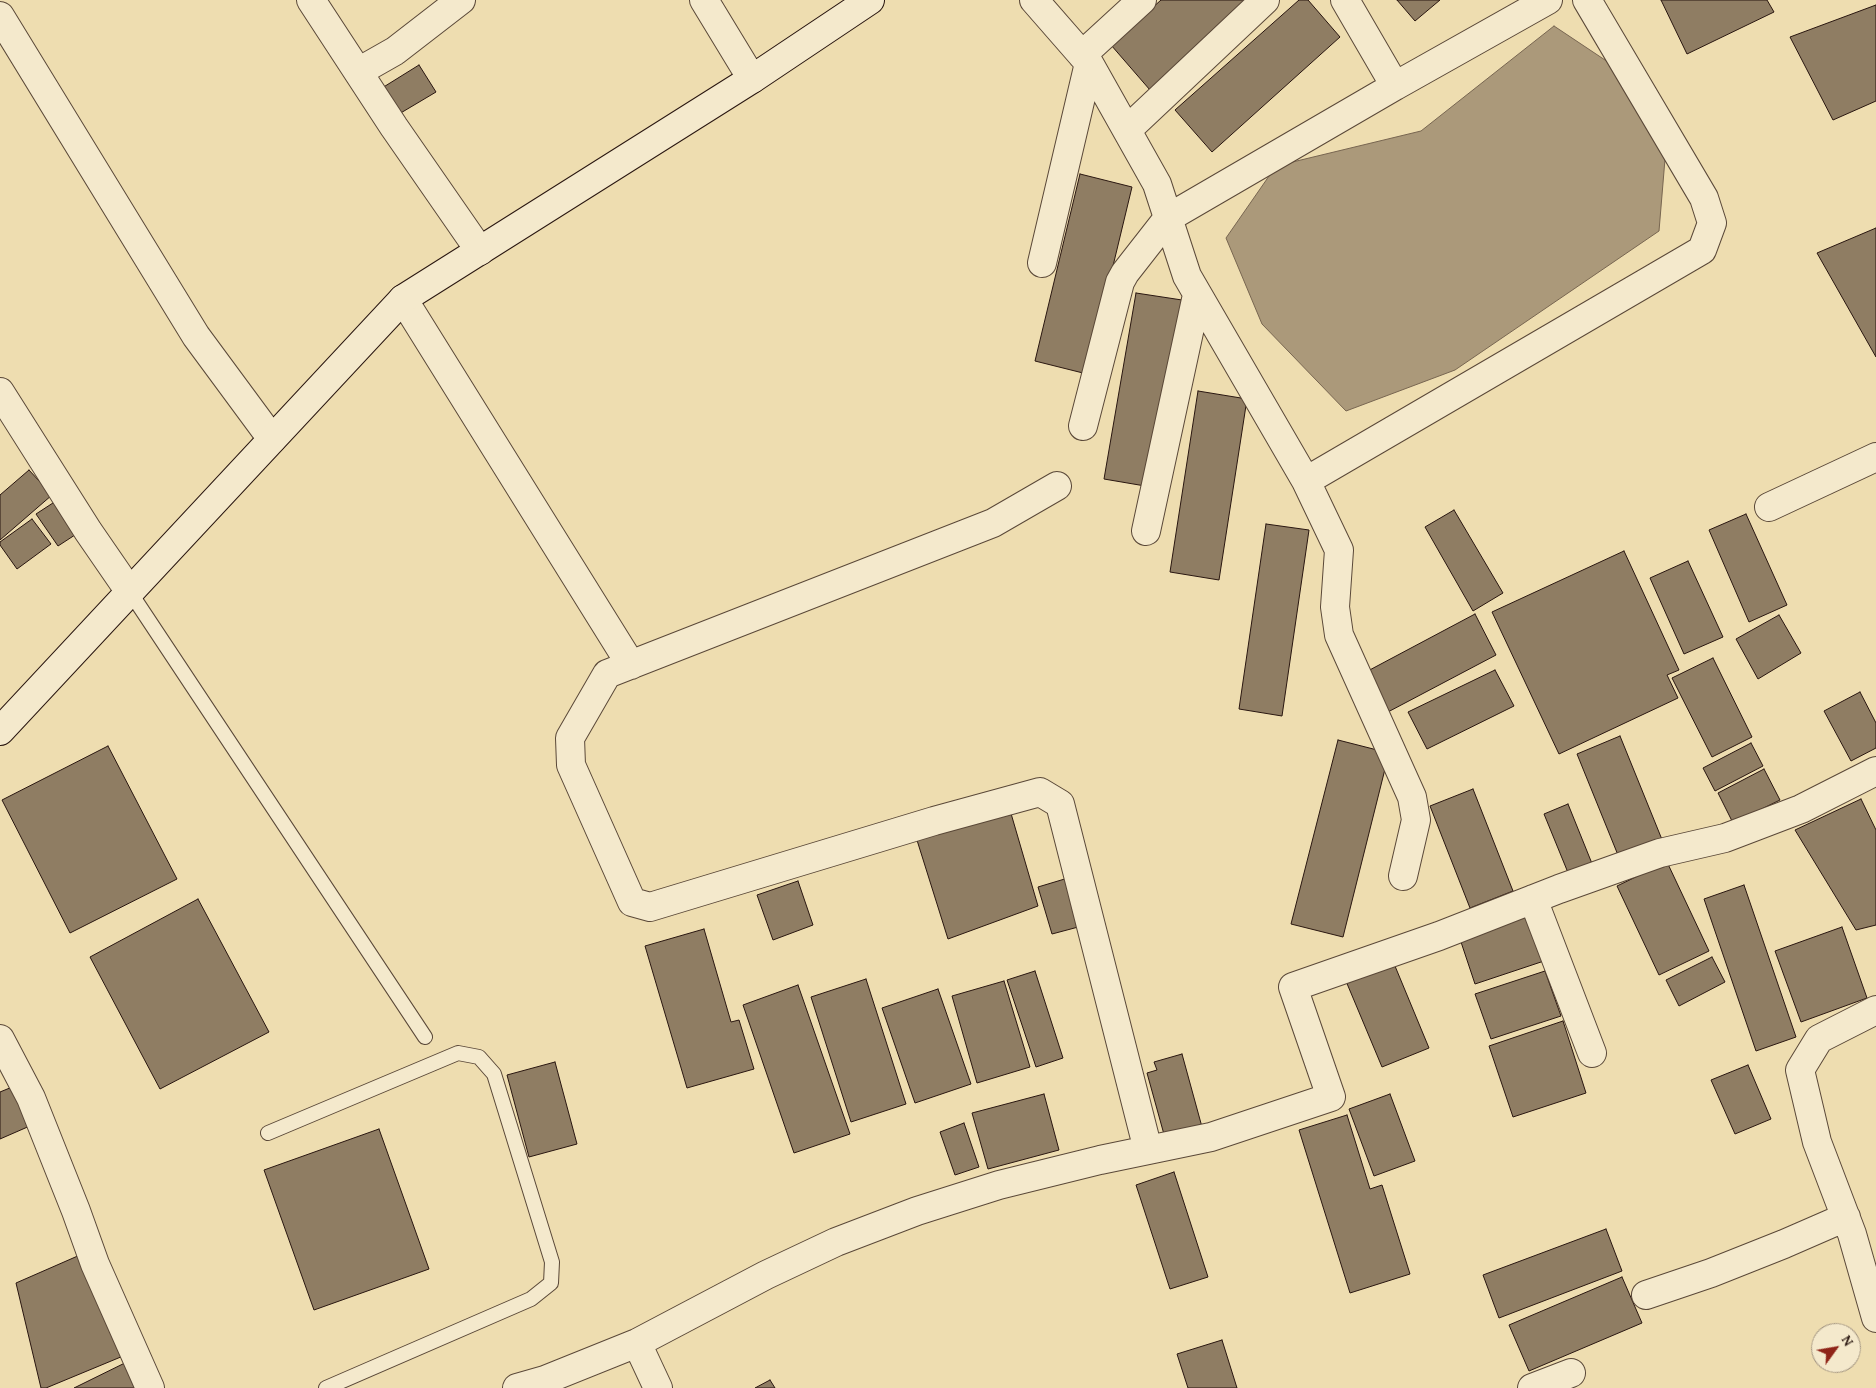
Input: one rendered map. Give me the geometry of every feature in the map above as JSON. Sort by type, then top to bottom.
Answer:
[{"type":"street","points":[[311,0],[480,251]]},
{"type":"street","points":[[358,72],[395,51],[461,0]]},
{"type":"street","points":[[704,0],[752,79]]},
{"type":"street","points":[[0,731],[403,299],[752,79],[870,0]]},
{"type":"street","points":[[1034,0],[1085,59],[1157,184],[1187,276],[1306,481],[1339,550],[1336,607],[1339,635],[1412,797],[1416,820],[1403,876]]},
{"type":"street","points":[[1042,263],[1085,59],[1142,0]]},
{"type":"street","points":[[1127,130],[1265,0]]},
{"type":"street","points":[[1345,0],[1395,86]]},
{"type":"street","points":[[1083,426],[1120,282],[1168,218],[1395,86],[1548,0]]},
{"type":"street","points":[[1306,481],[1702,250],[1712,224],[1704,198],[1587,0]]},
{"type":"street","points":[[0,16],[196,336],[272,439]]},
{"type":"street","points":[[1146,531],[1197,295]]},
{"type":"street","points":[[403,299],[632,665]]},
{"type":"street","points":[[0,392],[83,523],[130,592]]},
{"type":"street","points":[[1769,507],[1876,457]]},
{"type":"street","points":[[1057,486],[993,523],[607,674],[570,738],[571,765],[632,902],[650,907],[934,821],[1040,792],[1060,804],[1148,1150]]},
{"type":"street","points":[[517,1388],[545,1380],[637,1343],[766,1274],[836,1242],[917,1211],[999,1185],[1100,1160],[1211,1137],[1331,1097],[1293,988],[1439,936],[1533,899],[1660,853],[1725,838],[1801,809],[1876,771]]},
{"type":"street","points":[[1533,899],[1592,1053]]},
{"type":"street","points":[[1876,1010],[1819,1039],[1800,1070],[1817,1142],[1852,1234],[1876,1318]]},
{"type":"street","points":[[0,1039],[30,1098],[76,1211],[95,1264],[150,1388]]},
{"type":"street","points":[[1646,1295],[1711,1273],[1846,1217]]},
{"type":"street","points":[[637,1343],[658,1388]]},
{"type":"street","points":[[1532,1388],[1571,1372]]},
{"type":"lane","points":[[130,592],[425,1037]]},
{"type":"lane","points":[[268,1133],[458,1052],[480,1057],[494,1074],[552,1262],[551,1283],[531,1299],[326,1388]]},
{"type":"shaded area","points":[[1554,26],[1617,68],[1666,147],[1659,231],[1455,370],[1346,411],[1262,324],[1226,238],[1276,166],[1421,131]]},
{"type":"building","points":[[1161,0],[1250,0],[1150,90],[1111,45]]},
{"type":"building","points":[[1299,0],[1308,0],[1340,37],[1212,152],[1175,110]]},
{"type":"building","points":[[1397,0],[1440,0],[1415,21]]},
{"type":"building","points":[[1661,0],[1767,0],[1774,12],[1687,54]]},
{"type":"building","points":[[1876,5],[1876,101],[1833,120],[1790,37]]},
{"type":"building","points":[[419,65],[436,92],[399,114],[382,88]]},
{"type":"building","points":[[1080,174],[1132,187],[1087,374],[1035,361]]},
{"type":"building","points":[[1876,228],[1876,357],[1817,253]]},
{"type":"building","points":[[1136,293],[1182,300],[1151,487],[1104,479]]},
{"type":"building","points":[[1198,391],[1247,399],[1219,580],[1170,572]]},
{"type":"building","points":[[29,470],[52,495],[0,540],[0,495]]},
{"type":"building","points":[[56,501],[78,533],[58,546],[36,514]]},
{"type":"building","points":[[1454,510],[1503,593],[1473,611],[1425,527]]},
{"type":"building","points":[[1746,514],[1787,605],[1749,622],[1709,530]]},
{"type":"building","points":[[32,519],[51,544],[17,569],[0,545],[0,542]]},
{"type":"building","points":[[1266,524],[1309,530],[1282,716],[1239,709]]},
{"type":"building","points":[[1624,551],[1679,670],[1667,675],[1678,698],[1559,754],[1492,612]]},
{"type":"building","points":[[1688,561],[1723,637],[1684,654],[1650,578]]},
{"type":"building","points":[[1475,614],[1496,655],[1386,713],[1364,673]]},
{"type":"building","points":[[1779,615],[1801,653],[1758,679],[1736,639]]},
{"type":"building","points":[[1713,658],[1752,737],[1712,757],[1672,678]]},
{"type":"building","points":[[1495,670],[1514,706],[1427,749],[1408,712]]},
{"type":"building","points":[[1860,692],[1876,723],[1876,748],[1851,761],[1824,711]]},
{"type":"building","points":[[1620,736],[1663,842],[1620,860],[1577,754]]},
{"type":"building","points":[[1338,740],[1389,753],[1343,937],[1291,924]]},
{"type":"building","points":[[1751,743],[1763,766],[1715,791],[1703,768]]},
{"type":"building","points":[[108,746],[177,879],[70,933],[2,800]]},
{"type":"building","points":[[1764,769],[1780,800],[1733,823],[1718,793]]},
{"type":"building","points":[[1473,789],[1513,891],[1470,908],[1430,806]]},
{"type":"building","points":[[1861,799],[1876,830],[1876,925],[1856,930],[1795,830]]},
{"type":"building","points":[[1568,804],[1595,871],[1571,880],[1544,814]]},
{"type":"building","points":[[1010,810],[1038,906],[948,939],[916,837]]},
{"type":"building","points":[[1667,862],[1709,951],[1659,975],[1617,886]]},
{"type":"building","points":[[1068,878],[1082,926],[1052,934],[1038,887]]},
{"type":"building","points":[[798,881],[813,925],[773,940],[757,895]]},
{"type":"building","points":[[1744,885],[1796,1037],[1756,1051],[1704,899]]},
{"type":"building","points":[[198,899],[269,1032],[160,1089],[90,957]]},
{"type":"building","points":[[1527,912],[1544,961],[1475,984],[1459,936]]},
{"type":"building","points":[[1842,927],[1867,998],[1801,1022],[1775,951]]},
{"type":"building","points":[[704,929],[731,1022],[739,1020],[754,1069],[687,1088],[645,946]]},
{"type":"building","points":[[1390,954],[1429,1048],[1382,1067],[1343,974]]},
{"type":"building","points":[[1712,957],[1725,982],[1679,1006],[1666,980]]},
{"type":"building","points":[[1035,971],[1063,1058],[1036,1067],[1007,980]]},
{"type":"building","points":[[1545,971],[1561,1016],[1491,1039],[1475,994]]},
{"type":"building","points":[[866,979],[906,1104],[851,1122],[811,997]]},
{"type":"building","points":[[1004,981],[1030,1067],[977,1083],[952,996]]},
{"type":"building","points":[[798,985],[850,1134],[794,1153],[743,1005]]},
{"type":"building","points":[[938,989],[971,1084],[915,1103],[882,1008]]},
{"type":"building","points":[[1563,1021],[1586,1093],[1513,1117],[1489,1046]]},
{"type":"building","points":[[1182,1054],[1202,1127],[1165,1138],[1147,1073],[1157,1070],[1154,1062]]},
{"type":"building","points":[[555,1062],[577,1144],[529,1157],[507,1075]]},
{"type":"building","points":[[1748,1065],[1771,1119],[1735,1134],[1711,1080]]},
{"type":"building","points":[[22,1083],[39,1122],[0,1139],[0,1092]]},
{"type":"building","points":[[1044,1094],[1059,1150],[988,1169],[972,1113]]},
{"type":"building","points":[[1390,1094],[1415,1161],[1374,1176],[1349,1109]]},
{"type":"building","points":[[1347,1115],[1370,1189],[1382,1185],[1410,1274],[1350,1293],[1299,1130]]},
{"type":"building","points":[[964,1123],[979,1167],[955,1175],[940,1132]]},
{"type":"building","points":[[379,1129],[429,1269],[314,1310],[264,1170]]},
{"type":"building","points":[[1174,1172],[1208,1277],[1170,1289],[1136,1185]]},
{"type":"building","points":[[1606,1229],[1622,1271],[1499,1318],[1483,1275]]},
{"type":"building","points":[[80,1255],[128,1354],[46,1388],[41,1388],[16,1283]]},
{"type":"building","points":[[1622,1277],[1642,1323],[1529,1371],[1509,1325]]},
{"type":"building","points":[[1222,1340],[1237,1388],[1188,1388],[1177,1354]]},
{"type":"building","points":[[133,1359],[147,1388],[74,1388]]},
{"type":"building","points":[[770,1380],[775,1388],[755,1388]]}]
